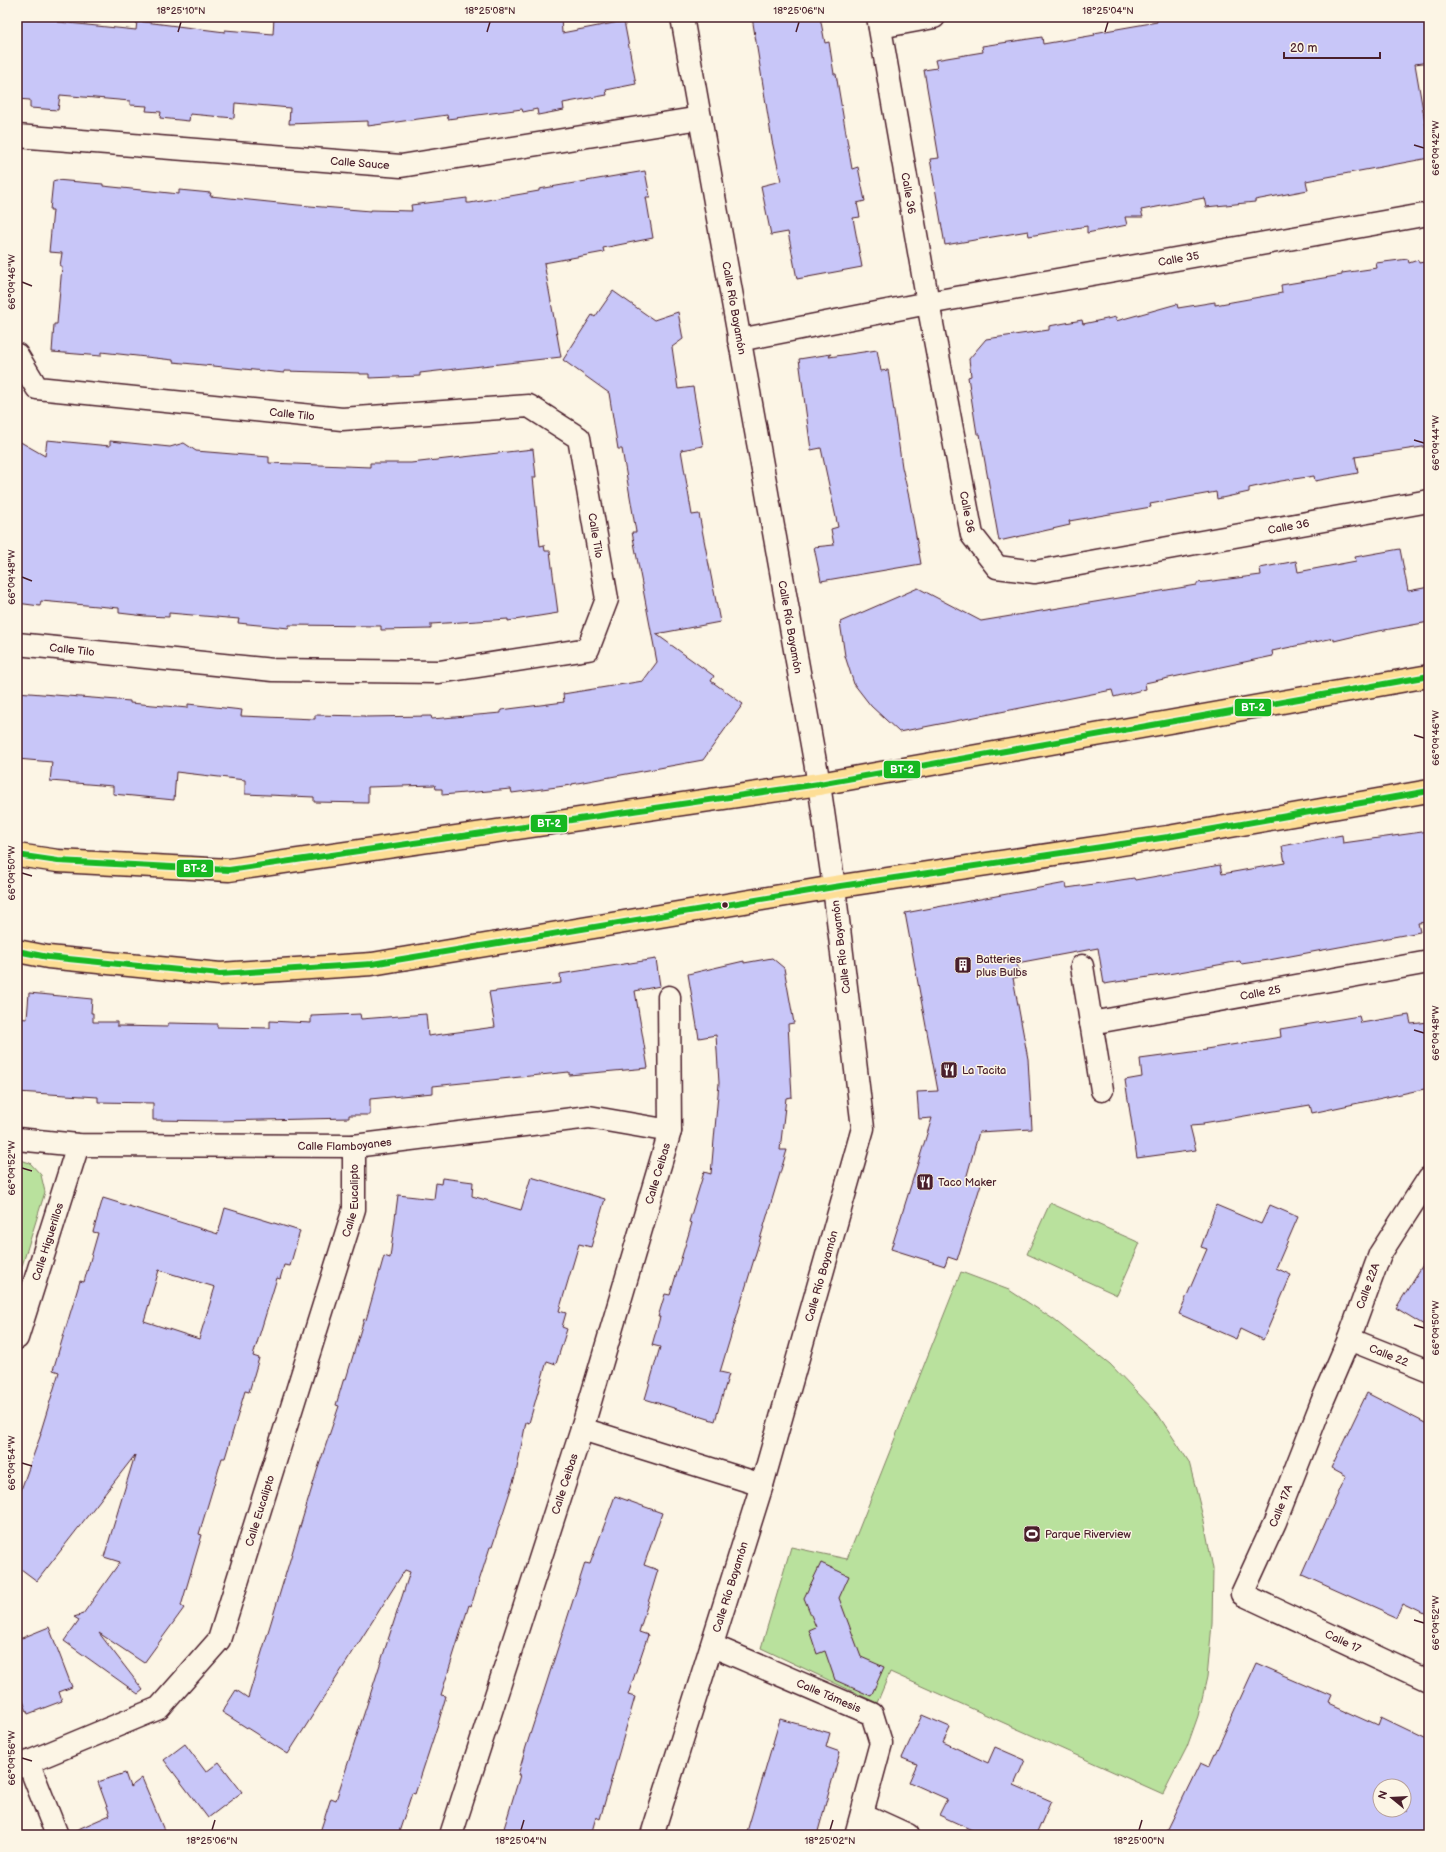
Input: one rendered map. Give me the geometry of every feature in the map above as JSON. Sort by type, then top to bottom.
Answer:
[{"type":"main road","points":[[17,855],[58,861],[229,870],[819,784],[1429,676]]},
{"type":"main road","points":[[17,952],[48,958],[220,974],[372,964],[834,887],[1168,837],[1429,791]]},
{"type":"street","name":"Calle Río Bayamón","points":[[652,1835],[713,1646],[762,1485],[863,1128],[834,887],[819,784],[682,17]]},
{"type":"street","points":[[879,22],[934,17]]},
{"type":"street","name":"Calle 36","points":[[879,22],[928,302],[972,535],[997,567],[1035,572],[1429,501]]},
{"type":"street","name":"Calle Sauce","points":[[17,136],[401,166],[700,118]]},
{"type":"street","name":"Calle 35","points":[[739,340],[928,302],[1429,214]]},
{"type":"street","name":"Calle Tilo","points":[[17,355],[36,388],[342,419],[529,406],[579,438],[607,599],[588,649],[440,672],[273,670],[17,644]]},
{"type":"street","name":"Calle 25","points":[[1091,1023],[1429,962]]},
{"type":"street","points":[[1082,966],[1102,1090]]},
{"type":"street","name":"Calle Ceibas","points":[[451,1835],[582,1429],[670,1130],[669,997]]},
{"type":"street","name":"Calle Flamboyanes","points":[[17,1139],[78,1145],[354,1146],[589,1117],[670,1130]]},
{"type":"street","name":"Calle Higuerillos","points":[[17,1338],[78,1145]]},
{"type":"street","name":"Calle Eucalipto","points":[[22,1764],[159,1708],[219,1640],[354,1209],[354,1146]]},
{"type":"street","name":"Calle 22A","points":[[1322,1402],[1349,1339],[1380,1254],[1429,1178]]},
{"type":"street","name":"Calle 22","points":[[1349,1339],[1429,1370]]},
{"type":"street","name":"Calle 17A","points":[[1256,1601],[1242,1594],[1275,1522],[1322,1402]]},
{"type":"street","points":[[582,1429],[762,1485]]},
{"type":"street","name":"Calle 17","points":[[1256,1601],[1429,1680]]},
{"type":"street","name":"Calle Támesis","points":[[713,1646],[872,1714],[881,1743],[856,1835]]},
{"type":"street","points":[[22,1764],[56,1835]]},
{"type":"street","points":[[862,1814],[908,1835]]},
{"type":"green space","points":[[17,1159],[30,1163],[41,1175],[45,1192],[17,1282]]},
{"type":"green space","points":[[1050,1203],[1140,1243],[1117,1295],[1027,1254]]},
{"type":"green space","name":"Parque Riverview","points":[[961,1272],[1009,1290],[1053,1319],[1110,1364],[1157,1413],[1189,1462],[1204,1521],[1213,1569],[1212,1624],[1207,1677],[1198,1716],[1187,1747],[1163,1794],[890,1672],[877,1703],[761,1648],[791,1547],[847,1559]]},
{"type":"building","points":[[17,17],[56,17],[58,22],[136,30],[137,21],[225,32],[225,30],[273,34],[274,17],[561,17],[562,33],[624,21],[636,84],[606,90],[607,95],[563,103],[564,110],[538,115],[537,109],[523,112],[522,109],[448,119],[447,115],[368,126],[368,121],[289,124],[290,108],[235,103],[234,118],[190,114],[189,121],[160,118],[161,112],[146,111],[147,106],[130,105],[130,101],[60,95],[58,110],[30,108],[30,100],[17,99]]},
{"type":"building","points":[[752,17],[820,17],[825,43],[829,42],[834,74],[836,74],[852,169],[858,167],[865,201],[857,203],[860,217],[853,218],[862,267],[797,279],[788,232],[771,235],[761,186],[781,181],[772,141]]},
{"type":"building","points":[[1170,17],[1429,17],[1429,62],[1415,64],[1429,145],[1429,158],[1306,181],[1308,190],[1255,200],[1255,202],[1206,207],[1204,198],[1141,210],[1143,217],[1125,217],[1127,225],[1087,233],[1087,226],[1029,236],[1028,231],[945,245],[930,159],[939,158],[924,70],[937,68],[935,60],[983,52],[982,46],[1042,37],[1043,44],[1157,22],[1157,19]]},
{"type":"building","points":[[645,171],[650,197],[646,197],[653,238],[603,248],[604,252],[544,263],[561,357],[420,373],[420,376],[369,378],[369,374],[360,373],[284,371],[284,373],[173,362],[173,360],[101,352],[101,356],[52,352],[54,324],[57,324],[62,266],[60,266],[62,253],[49,252],[53,210],[50,210],[53,181],[56,180],[103,184],[103,186],[179,194],[179,190],[211,193],[210,196],[298,205],[371,211],[412,211],[411,205],[467,198],[467,203],[470,203],[539,191],[539,189]]},
{"type":"building","points":[[1408,259],[1409,263],[1418,260],[1419,263],[1429,261],[1429,446],[1355,457],[1358,473],[1315,481],[1314,476],[1281,481],[1249,488],[1249,492],[1217,499],[1216,492],[1150,504],[1151,507],[1069,521],[1070,525],[999,541],[980,434],[977,434],[968,377],[971,376],[969,359],[986,339],[1049,330],[1049,326],[1082,320],[1083,324],[1116,317],[1116,321],[1177,304],[1178,308],[1215,302],[1215,305],[1282,293],[1281,285],[1377,268],[1376,263]]},
{"type":"building","points":[[613,291],[654,320],[678,312],[683,339],[672,347],[678,389],[693,387],[703,446],[681,450],[692,515],[699,514],[720,622],[656,634],[714,676],[711,681],[743,704],[703,760],[572,785],[512,793],[511,789],[442,795],[442,789],[436,789],[435,785],[368,787],[368,803],[314,802],[314,797],[245,794],[245,780],[176,772],[174,800],[113,794],[113,786],[50,781],[52,762],[17,759],[17,692],[130,701],[130,703],[188,708],[188,704],[242,710],[241,716],[315,719],[315,715],[365,717],[431,716],[432,719],[501,713],[501,710],[564,702],[563,694],[643,681],[657,662],[632,532],[636,532],[622,449],[618,449],[609,393],[563,360],[592,315],[595,317]]},
{"type":"building","points":[[877,350],[881,371],[888,370],[902,467],[921,564],[821,581],[814,547],[834,545],[831,529],[838,527],[821,448],[811,450],[799,359],[831,354],[829,357]]},
{"type":"building","points":[[17,440],[45,456],[47,440],[110,446],[110,441],[170,447],[184,443],[196,451],[269,457],[269,463],[370,467],[370,463],[411,463],[533,449],[536,477],[533,477],[540,546],[544,545],[545,551],[550,551],[558,613],[508,621],[508,619],[431,624],[431,629],[381,630],[381,626],[289,625],[289,628],[238,623],[239,619],[169,613],[169,617],[145,616],[119,613],[119,608],[41,601],[40,606],[17,603]]},
{"type":"building","points":[[1400,549],[1408,591],[1429,587],[1429,622],[1334,641],[1334,638],[1272,651],[1273,656],[1145,683],[1146,689],[1114,697],[1112,690],[899,732],[871,706],[854,684],[845,656],[840,622],[918,588],[981,621],[1197,585],[1197,583],[1261,575],[1260,568],[1296,561],[1298,572],[1356,561],[1355,557]]},
{"type":"building","points":[[1429,831],[1429,922],[1418,923],[1420,932],[1269,960],[1241,964],[1240,961],[1104,984],[1098,948],[1017,963],[1020,977],[1013,978],[1028,1059],[1032,1129],[979,1132],[966,1179],[981,1184],[957,1260],[948,1257],[945,1266],[891,1249],[932,1118],[919,1119],[917,1092],[938,1091],[905,913],[1066,883],[1067,888],[1134,878],[1135,880],[1220,865],[1222,874],[1285,863],[1282,846],[1342,835],[1343,843]]},
{"type":"building","points":[[772,958],[784,968],[794,1023],[788,1024],[792,1097],[786,1098],[780,1150],[787,1150],[720,1372],[729,1374],[715,1421],[645,1399],[660,1347],[652,1345],[660,1317],[658,1317],[665,1294],[670,1295],[692,1223],[689,1222],[704,1172],[711,1174],[719,1083],[716,1035],[699,1038],[688,974],[744,961],[744,963]]},
{"type":"building","points":[[656,959],[660,986],[635,991],[648,1068],[569,1075],[569,1072],[433,1086],[433,1093],[370,1099],[370,1115],[349,1115],[349,1118],[220,1121],[153,1120],[153,1103],[98,1102],[98,1097],[17,1092],[17,1018],[27,1019],[29,993],[92,999],[91,1013],[93,1013],[93,1022],[117,1022],[117,1026],[168,1027],[168,1023],[217,1024],[217,1027],[270,1028],[270,1021],[311,1023],[311,1016],[360,1014],[361,1019],[426,1014],[428,1036],[495,1027],[489,992],[561,983],[560,974]]},
{"type":"building","points":[[1409,1015],[1411,1024],[1429,1022],[1429,1088],[1312,1113],[1310,1105],[1203,1123],[1204,1125],[1190,1126],[1196,1150],[1137,1158],[1125,1080],[1142,1077],[1140,1059],[1207,1050],[1206,1049],[1281,1037],[1280,1029],[1359,1016],[1361,1023]]},
{"type":"building","points":[[531,1177],[605,1199],[591,1247],[579,1244],[559,1311],[566,1313],[562,1327],[567,1329],[556,1364],[547,1361],[529,1423],[526,1422],[516,1473],[471,1606],[469,1605],[441,1695],[446,1696],[438,1724],[415,1794],[412,1793],[398,1835],[319,1835],[331,1798],[336,1800],[410,1572],[405,1570],[288,1754],[222,1712],[236,1690],[248,1698],[317,1471],[339,1406],[336,1405],[344,1378],[346,1379],[364,1319],[366,1320],[384,1256],[390,1258],[398,1195],[434,1199],[436,1183],[441,1184],[442,1178],[473,1182],[472,1196],[521,1210]]},
{"type":"building","points":[[103,1198],[218,1234],[225,1208],[300,1231],[290,1266],[284,1265],[280,1279],[277,1278],[253,1356],[259,1358],[249,1392],[245,1391],[225,1458],[222,1458],[199,1534],[202,1535],[181,1606],[184,1608],[144,1663],[99,1633],[143,1690],[138,1694],[64,1641],[79,1620],[74,1617],[83,1614],[120,1562],[104,1557],[135,1455],[37,1581],[17,1566],[17,1501],[41,1434],[59,1372],[53,1370],[80,1281],[84,1282],[98,1233],[93,1232]],"holes":[[[159,1270],[215,1287],[199,1339],[144,1321]]]},
{"type":"building","points":[[1216,1205],[1261,1224],[1270,1205],[1298,1217],[1276,1268],[1291,1275],[1263,1340],[1240,1329],[1236,1339],[1179,1314],[1207,1249],[1201,1247]]},
{"type":"building","points":[[1429,1255],[1429,1328],[1396,1308]]},
{"type":"building","points":[[1367,1393],[1429,1425],[1429,1616],[1404,1604],[1398,1618],[1302,1575],[1346,1476],[1331,1468]]},
{"type":"building","points":[[615,1496],[662,1513],[644,1565],[658,1570],[639,1632],[648,1635],[628,1695],[635,1697],[600,1819],[596,1817],[591,1835],[502,1835],[520,1775],[518,1775],[526,1747],[585,1563],[590,1564]]},
{"type":"building","points":[[821,1563],[849,1576],[839,1598],[861,1657],[884,1667],[871,1696],[835,1680],[825,1651],[817,1654],[809,1630],[816,1627],[804,1598]]},
{"type":"building","points":[[49,1627],[72,1687],[59,1692],[62,1701],[28,1714],[17,1685],[17,1640]]},
{"type":"building","points":[[1256,1664],[1330,1696],[1327,1703],[1378,1726],[1381,1718],[1429,1741],[1429,1835],[1165,1835],[1200,1763],[1209,1767]]},
{"type":"building","points":[[922,1715],[950,1727],[943,1742],[988,1763],[995,1747],[1025,1760],[1014,1785],[1051,1801],[1036,1835],[983,1835],[939,1815],[947,1799],[909,1782],[917,1764],[902,1758]]},
{"type":"building","points":[[780,1719],[830,1733],[826,1747],[840,1752],[817,1835],[746,1835]]},
{"type":"building","points":[[185,1744],[206,1772],[219,1762],[242,1792],[208,1818],[164,1760]]},
{"type":"building","points":[[125,1773],[130,1787],[142,1778],[166,1835],[69,1835],[69,1833],[110,1815],[98,1782]]},
{"type":"transit line","name":"BT-2","points":[[17,855],[58,861],[229,870],[819,784],[1429,676]]},
{"type":"transit line","name":"BT-2","points":[[17,951],[48,957],[220,974],[372,964],[834,887],[1168,837],[1429,791]]},
{"type":"place","name":"Batteries plus Bulbs","points":[[963,965]]},
{"type":"place","name":"La Tacita","points":[[949,1070]]},
{"type":"place","name":"Taco Maker","points":[[925,1182]]},
{"type":"place","name":"Parque Riverview","points":[[1032,1534]]}]
